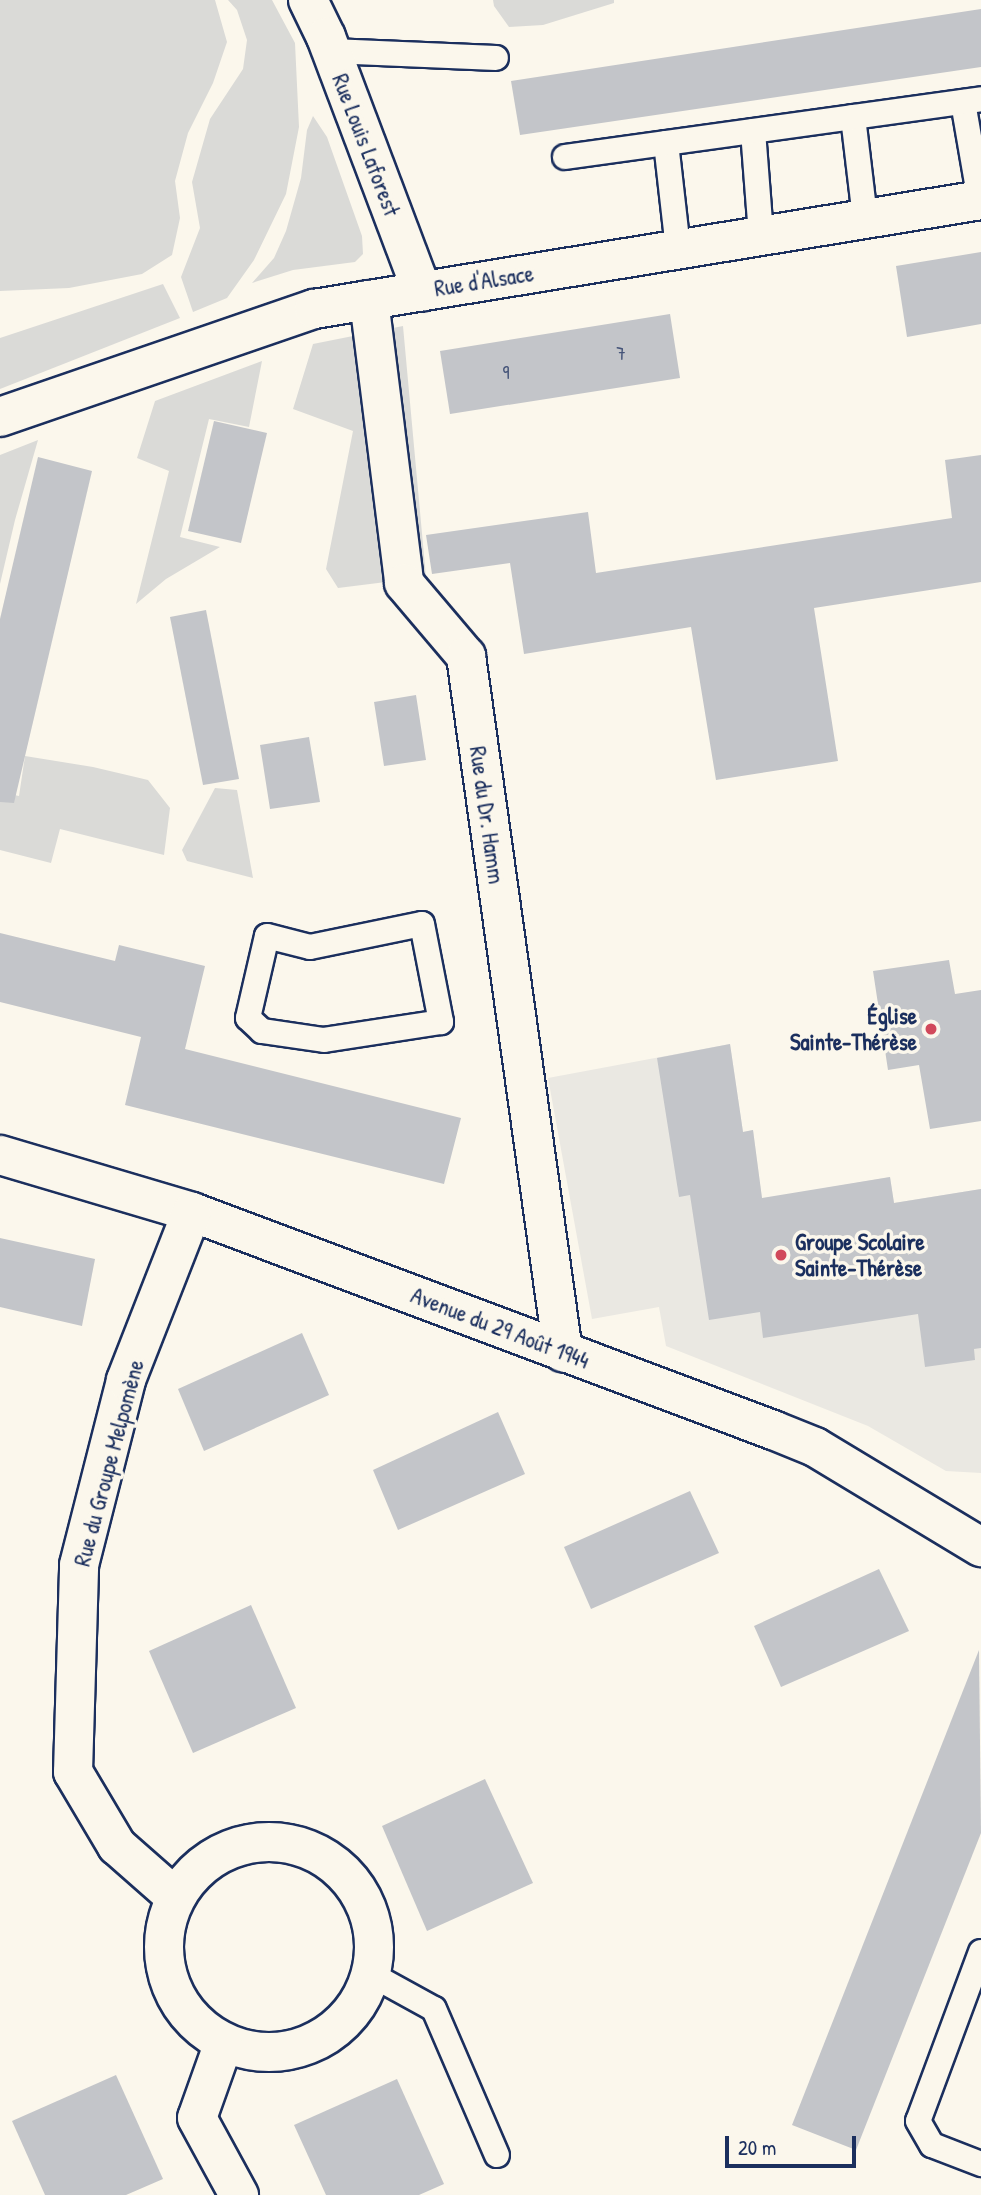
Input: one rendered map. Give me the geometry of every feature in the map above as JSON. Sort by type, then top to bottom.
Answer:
[{"type":"street","name":"Rue Louis Laforest","points":[[308,0],[331,51],[422,291]]},
{"type":"street","name":"Rue d'Alsace","points":[[0,417],[314,309],[980,200]]},
{"type":"street","name":"Rue du Dr. Hamm","points":[[369,300],[404,583],[466,656],[563,1352]]},
{"type":"street","name":"Avenue du 29 Août 1944","points":[[0,1154],[192,1212],[815,1447],[981,1547]]},
{"type":"street","name":"Rue du Groupe Melpomène","points":[[174,1896],[117,1846],[72,1772],[79,1565],[126,1380],[192,1212]]},
{"type":"street","points":[[279,1840],[337,1862],[372,1913],[374,1976],[341,2029],[284,2054],[223,2045],[179,2007],[161,1952],[174,1896],[218,1852],[279,1840]]},
{"type":"street","points":[[223,2045],[197,2118],[239,2195]]},
{"type":"lane","points":[[331,51],[496,58]]},
{"type":"lane","points":[[565,157],[972,100],[980,200]]},
{"type":"lane","points":[[853,117],[865,218]]},
{"type":"lane","points":[[753,131],[761,235]]},
{"type":"lane","points":[[666,143],[678,249]]},
{"type":"lane","points":[[422,924],[442,1023],[324,1040],[262,1031],[248,1018],[267,936],[310,947],[422,924]]},
{"type":"lane","points":[[981,1952],[918,2121],[932,2145],[981,2164]]},
{"type":"lane","points":[[374,1976],[434,2009],[498,2155]]},
{"type":"shaded area","points":[[0,0],[215,0],[227,42],[213,83],[188,133],[175,181],[180,218],[172,255],[142,274],[69,288],[0,291]]},
{"type":"shaded area","points":[[228,0],[272,0],[295,43],[299,127],[286,194],[254,260],[227,298],[193,312],[181,277],[200,228],[192,182],[210,119],[243,69],[247,40],[237,10]]},
{"type":"shaded area","points":[[493,0],[614,0],[614,3],[543,25],[509,27],[494,6]]},
{"type":"shaded area","points":[[313,116],[327,137],[362,236],[363,254],[355,262],[293,270],[252,283],[274,258],[286,231],[301,178],[307,130]]},
{"type":"shaded area","points":[[163,284],[180,318],[0,389],[0,338]]},
{"type":"shaded area","points":[[403,326],[426,577],[338,588],[326,569],[353,431],[293,409],[313,344]]},
{"type":"shaded area","points":[[262,361],[249,427],[209,419],[180,537],[220,547],[166,579],[136,604],[169,471],[137,458],[155,401]]},
{"type":"shaded area","points":[[38,440],[15,520],[0,584],[0,455]]},
{"type":"shaded area","points":[[25,756],[93,767],[148,780],[170,808],[164,855],[60,829],[51,863],[0,850],[0,792],[19,796]]},
{"type":"shaded area","points":[[215,788],[237,790],[253,878],[187,861],[182,850]]},
{"type":"shaded area","name":"Groupe Scolaire Sainte-Thérèse","points":[[730,1044],[743,1132],[753,1130],[762,1199],[890,1177],[894,1203],[981,1189],[981,1473],[946,1471],[868,1426],[666,1346],[659,1307],[592,1319],[548,1078]]},
{"type":"building","points":[[981,9],[981,67],[520,135],[511,81]]},
{"type":"building","points":[[981,252],[981,324],[907,337],[896,266]]},
{"type":"building","points":[[670,314],[680,378],[450,414],[440,351]]},
{"type":"building","points":[[214,421],[267,433],[241,543],[188,531]]},
{"type":"building","points":[[981,455],[981,582],[814,608],[838,761],[716,780],[691,627],[524,654],[510,563],[432,574],[426,535],[588,512],[596,573],[952,518],[945,460]]},
{"type":"building","points":[[38,457],[92,471],[14,803],[0,802],[0,619]]},
{"type":"building","points":[[206,610],[239,779],[203,785],[170,617]]},
{"type":"building","points":[[416,695],[426,760],[384,766],[374,702]]},
{"type":"building","points":[[309,737],[320,802],[270,809],[260,745]]},
{"type":"building","points":[[0,933],[115,961],[119,945],[205,966],[185,1049],[461,1118],[444,1184],[125,1105],[141,1037],[0,1002]]},
{"type":"building","name":"Église Sainte-Thérèse","points":[[949,960],[955,994],[981,990],[981,1121],[930,1129],[919,1065],[888,1070],[873,971]]},
{"type":"building","points":[[730,1044],[743,1132],[753,1130],[762,1198],[890,1177],[894,1203],[981,1189],[981,1348],[974,1349],[975,1360],[925,1367],[918,1314],[763,1338],[760,1312],[709,1320],[690,1195],[679,1197],[657,1058]]},
{"type":"building","points":[[0,1238],[95,1259],[82,1326],[0,1307]]},
{"type":"building","points":[[302,1333],[329,1395],[204,1451],[178,1389]]},
{"type":"building","points":[[498,1412],[525,1474],[398,1530],[373,1470]]},
{"type":"building","points":[[690,1491],[719,1553],[591,1609],[564,1547]]},
{"type":"building","points":[[879,1569],[909,1631],[781,1687],[754,1626]]},
{"type":"building","points":[[251,1605],[296,1708],[193,1753],[149,1651]]},
{"type":"building","points":[[979,1650],[981,1833],[856,2150],[792,2125]]},
{"type":"building","points":[[485,1779],[533,1883],[427,1931],[382,1826]]},
{"type":"building","points":[[116,2075],[163,2179],[126,2195],[45,2195],[12,2121]]},
{"type":"building","points":[[397,2079],[444,2184],[419,2195],[326,2195],[294,2125]]},
{"type":"place","name":"Église Sainte-Thérèse","points":[[931,1029]]},
{"type":"place","name":"Groupe Scolaire Sainte-Thérèse","points":[[781,1255]]}]
